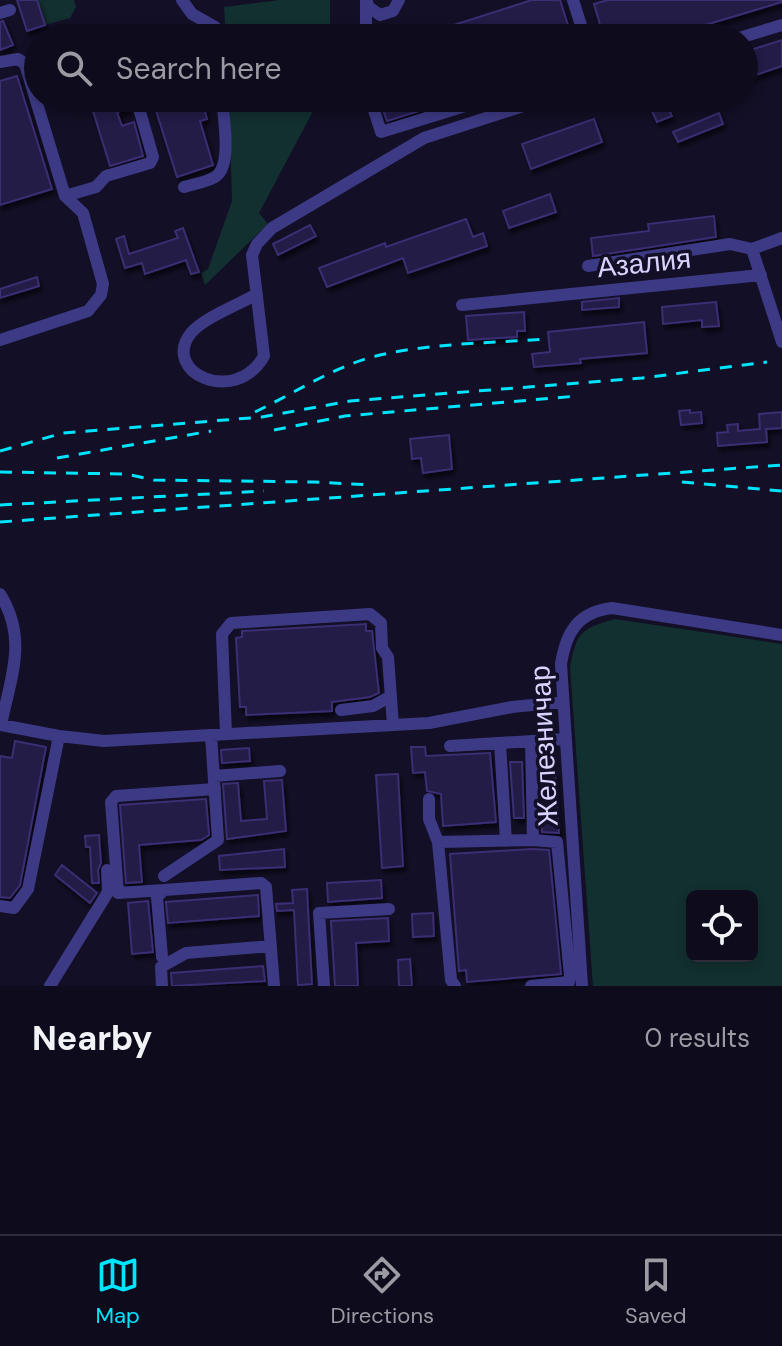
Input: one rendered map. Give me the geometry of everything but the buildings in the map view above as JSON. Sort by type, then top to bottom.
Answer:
[{"type":"street","points":[[182,0],[192,14],[212,24]]},
{"type":"street","points":[[366,0],[369,7],[380,15],[393,11],[399,0]]},
{"type":"street","points":[[366,0],[366,24]]},
{"type":"street","points":[[573,0],[581,24]]},
{"type":"street","points":[[758,32],[782,25]]},
{"type":"street","points":[[0,62],[24,60]]},
{"type":"street","points":[[0,340],[79,316],[88,311],[101,295],[101,274],[83,213],[65,196],[44,112]]},
{"type":"street","points":[[65,196],[96,187],[106,176],[150,163],[153,157],[140,112]]},
{"type":"street","points":[[184,187],[216,177],[223,168],[226,144],[223,112]]},
{"type":"street","points":[[375,112],[381,132],[446,112]]},
{"type":"street","points":[[257,294],[191,333],[184,348],[189,367],[203,380],[219,382],[241,379],[257,369],[264,356],[257,294],[252,255],[272,228],[424,138],[505,112]]},
{"type":"street","points":[[588,266],[730,244],[752,249],[782,238]]},
{"type":"street","points":[[752,249],[782,342]]},
{"type":"street","name":"Азалия","points":[[462,305],[761,275]]},
{"type":"street","points":[[0,594],[12,614],[17,645],[1,725],[88,741],[429,723],[512,707],[563,702]]},
{"type":"street","name":"Железничар","points":[[582,986],[561,664],[564,642],[585,616],[600,609],[623,608],[782,635]]},
{"type":"street","points":[[226,734],[222,634],[231,623],[370,614],[381,623],[382,648],[388,657],[393,725]]},
{"type":"street","points":[[341,710],[373,706],[391,696]]},
{"type":"street","points":[[162,957],[157,897],[164,883],[218,840],[211,735]]},
{"type":"street","points":[[0,906],[14,908],[28,889],[59,736]]},
{"type":"street","points":[[450,746],[566,739]]},
{"type":"street","points":[[531,741],[533,840]]},
{"type":"street","points":[[500,743],[506,841]]},
{"type":"street","points":[[274,986],[266,887],[261,883],[164,883],[118,893],[111,802],[116,796],[280,771]]},
{"type":"street","points":[[429,799],[429,819],[438,842],[451,980],[455,986]]},
{"type":"street","points":[[438,842],[554,840],[559,846],[569,982],[531,986]]},
{"type":"street","points":[[50,986],[108,892],[107,870]]},
{"type":"street","points":[[324,986],[319,913],[389,909]]},
{"type":"street","points":[[162,986],[161,967],[186,953],[271,946]]},
{"type":"green space","points":[[37,0],[74,0],[76,7],[70,18],[45,24]]},
{"type":"green space","points":[[279,0],[330,0],[330,24],[225,24],[224,7]]},
{"type":"green space","points":[[229,112],[313,112],[259,213],[268,224],[205,285],[201,273],[208,269],[232,201]]},
{"type":"green space","points":[[615,619],[782,644],[782,986],[593,986],[570,667],[578,639],[587,629]]},
{"type":"railway","points":[[255,412],[332,372],[380,355],[442,346],[547,339]]},
{"type":"railway","points":[[0,451],[63,433],[262,417],[350,401],[642,378],[767,362]]},
{"type":"railway","points":[[274,430],[345,416],[577,396]]},
{"type":"railway","points":[[57,458],[211,431]]},
{"type":"railway","points":[[0,522],[782,465]]},
{"type":"railway","points":[[0,472],[126,474],[154,480],[371,485]]},
{"type":"railway","points":[[682,482],[782,491]]},
{"type":"railway","points":[[0,505],[264,491]]}]
